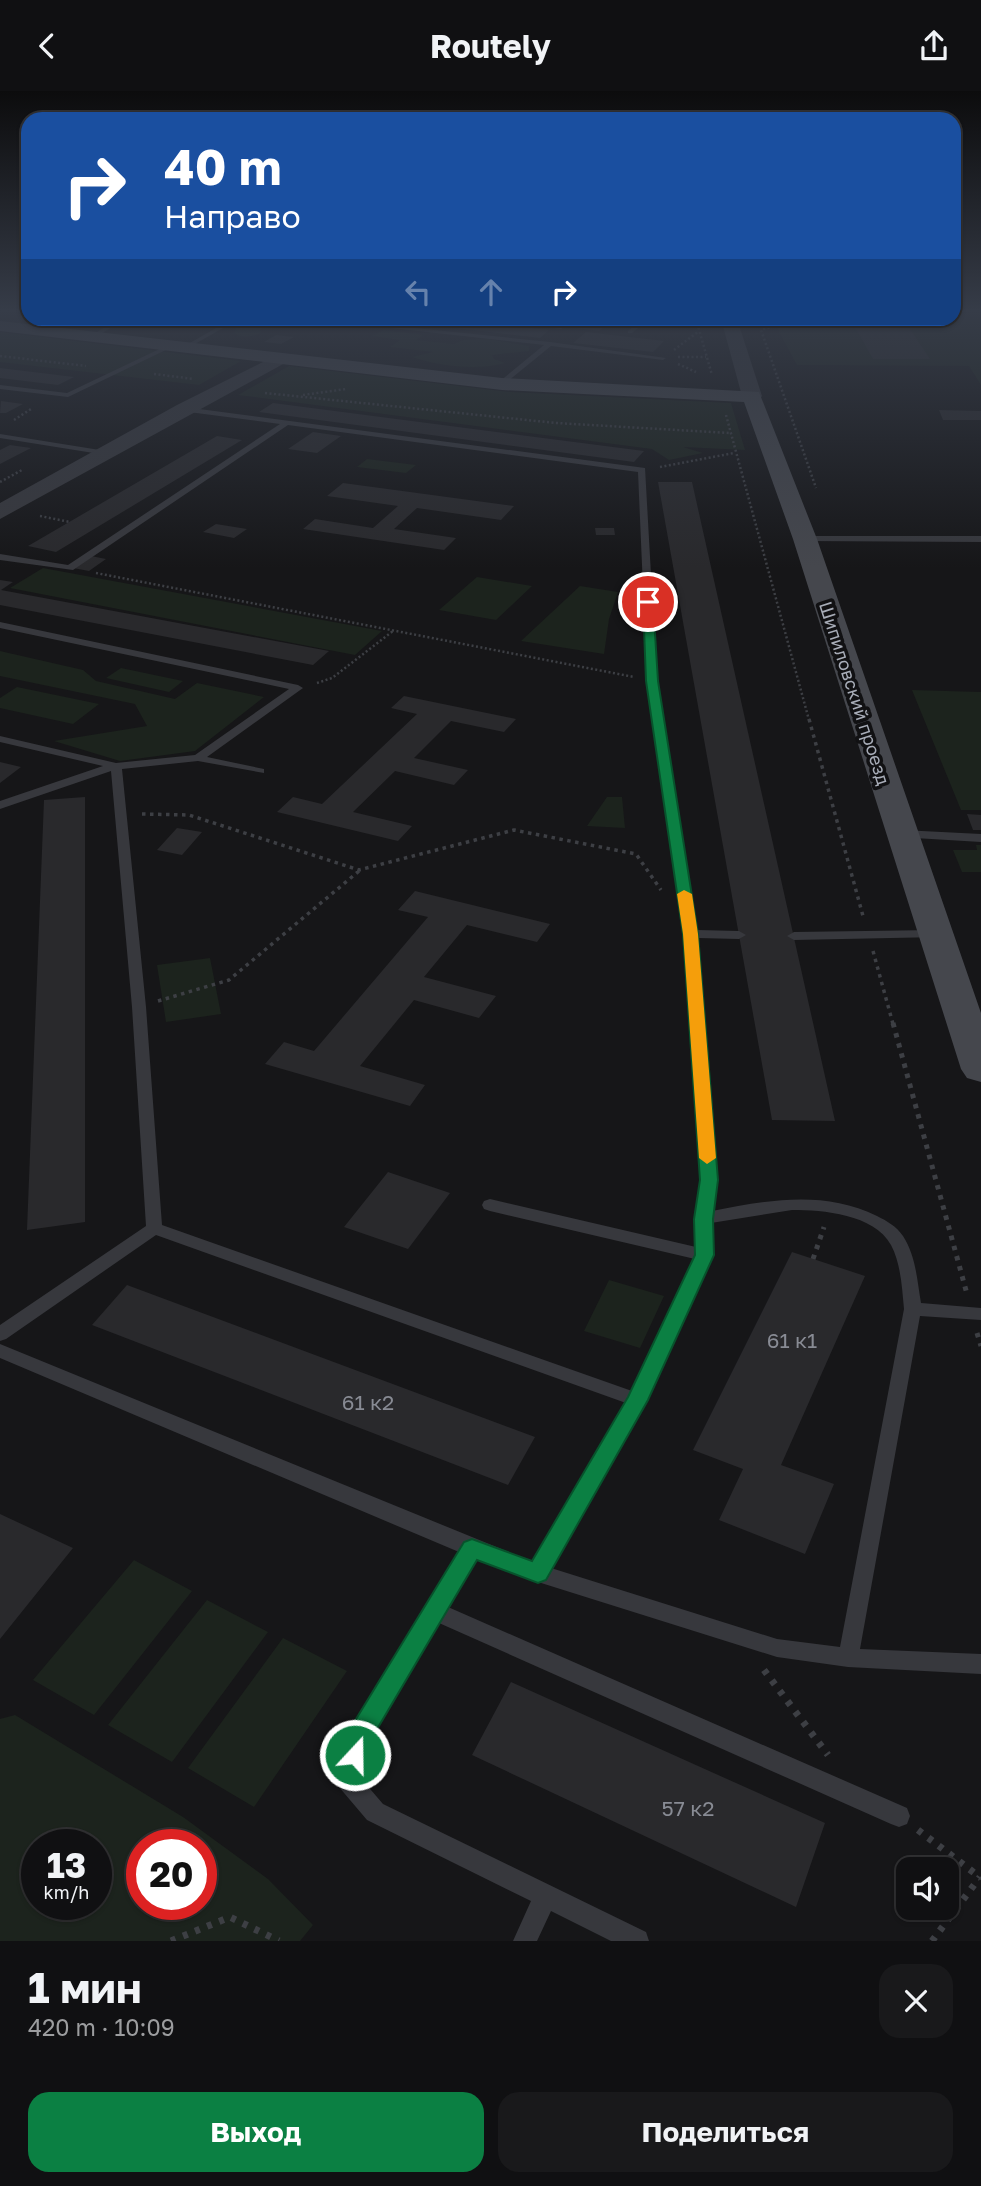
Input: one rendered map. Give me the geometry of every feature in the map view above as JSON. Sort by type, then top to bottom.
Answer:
[{"type":"main road","points":[[732,395],[752,396]]},
{"type":"main road","name":"Шипиловский проезд","points":[[752,396],[806,538],[901,834],[981,1069]]},
{"type":"street","points":[[0,512],[210,395]]},
{"type":"lane","points":[[184,409],[642,470],[652,681],[691,934],[709,1180],[704,1219],[705,1255],[637,1400],[538,1573]]},
{"type":"lane","points":[[0,557],[70,568],[288,422]]},
{"type":"lane","points":[[0,436],[106,453]]},
{"type":"lane","points":[[806,538],[981,539]]},
{"type":"lane","points":[[0,625],[298,688]]},
{"type":"lane","points":[[198,758],[298,688]]},
{"type":"lane","points":[[0,739],[116,766]]},
{"type":"lane","points":[[0,805],[116,766],[198,758],[260,771]]},
{"type":"lane","points":[[116,766],[139,1007],[154,1228]]},
{"type":"lane","points":[[901,834],[981,838]]},
{"type":"lane","points":[[691,934],[739,935]]},
{"type":"lane","points":[[794,936],[935,935]]},
{"type":"lane","points":[[490,1205],[705,1255]]},
{"type":"lane","points":[[704,1219],[779,1206],[831,1205],[863,1215],[891,1232],[906,1260],[913,1309],[848,1658]]},
{"type":"lane","points":[[0,1334],[154,1228]]},
{"type":"lane","points":[[154,1228],[637,1400]]},
{"type":"lane","points":[[913,1309],[977,1314]]},
{"type":"lane","points":[[0,1351],[538,1573],[777,1648],[848,1658],[981,1664]]},
{"type":"lane","points":[[472,1548],[362,1732],[347,1779],[375,1812],[637,1941]]},
{"type":"lane","points":[[434,1611],[899,1816]]},
{"type":"lane","points":[[525,1941],[546,1896]]},
{"type":"path","points":[[11,422],[53,395]]},
{"type":"path","points":[[291,395],[556,423],[729,433]]},
{"type":"path","points":[[784,395],[816,488]]},
{"type":"path","points":[[723,403],[734,453],[868,936],[977,1314],[981,1346]]},
{"type":"path","points":[[642,470],[734,453]]},
{"type":"path","points":[[37,516],[71,522]]},
{"type":"path","points":[[70,568],[652,681]]},
{"type":"path","points":[[298,688],[332,678],[394,631]]},
{"type":"path","points":[[121,813],[189,815],[359,870]]},
{"type":"path","points":[[139,1007],[229,980],[359,870],[514,829],[636,854],[691,934]]},
{"type":"path","points":[[813,1259],[831,1205]]},
{"type":"path","points":[[738,1636],[862,1800]]},
{"type":"path","points":[[899,1816],[981,1877],[932,1941]]},
{"type":"path","points":[[171,1941],[230,1917],[279,1941]]},
{"type":"shaded area","points":[[241,395],[578,395],[731,403],[745,450],[683,447],[703,453],[669,460],[652,449]]},
{"type":"shaded area","points":[[367,459],[416,465],[406,473],[357,467]]},
{"type":"shaded area","points":[[43,568],[382,631],[355,655],[10,588]]},
{"type":"shaded area","points":[[477,577],[532,586],[496,620],[439,610]]},
{"type":"shaded area","points":[[580,586],[618,592],[609,619],[604,654],[521,641]]},
{"type":"shaded area","points":[[0,651],[83,670],[96,681],[175,699],[197,683],[264,697],[195,751],[120,761],[54,741],[147,726],[135,704],[0,676]]},
{"type":"shaded area","points":[[121,668],[183,681],[169,692],[106,678]]},
{"type":"shaded area","points":[[17,687],[99,704],[73,724],[0,708],[0,698]]},
{"type":"shaded area","points":[[912,690],[981,692],[981,810],[961,810]]},
{"type":"shaded area","points":[[607,797],[622,797],[625,828],[587,826]]},
{"type":"shaded area","points":[[976,845],[981,845],[981,872],[962,872],[953,850],[977,850]]},
{"type":"shaded area","points":[[210,958],[221,1014],[166,1022],[157,965]]},
{"type":"shaded area","points":[[609,1280],[664,1296],[640,1348],[584,1331]]},
{"type":"shaded area","points":[[134,1560],[192,1591],[94,1715],[33,1680]]},
{"type":"shaded area","points":[[207,1600],[268,1632],[172,1762],[108,1725]]},
{"type":"shaded area","points":[[283,1638],[347,1671],[254,1807],[188,1768]]},
{"type":"shaded area","points":[[15,1715],[199,1829],[126,1829],[126,1920],[217,1920],[217,1842],[268,1879],[313,1925],[300,1941],[0,1941],[0,1719]]},
{"type":"building","points":[[1,401],[23,404],[6,413],[0,413]]},
{"type":"building","points":[[273,403],[644,451],[634,462],[259,412]]},
{"type":"building","points":[[939,410],[981,411],[981,420],[943,420]]},
{"type":"building","points":[[313,432],[341,436],[317,453],[288,449]]},
{"type":"building","points":[[217,436],[242,440],[56,552],[28,546]]},
{"type":"building","points":[[10,445],[31,448],[0,464],[0,450]]},
{"type":"building","points":[[658,482],[692,482],[835,1121],[772,1120]]},
{"type":"building","points":[[343,483],[514,506],[501,520],[417,508],[394,529],[456,538],[444,550],[303,529],[315,519],[373,528],[398,506],[327,496]]},
{"type":"building","points":[[216,524],[247,529],[234,538],[203,532]]},
{"type":"building","points":[[595,528],[614,528],[615,535],[596,535]]},
{"type":"building","points":[[91,556],[106,559],[89,571],[73,568]]},
{"type":"building","points":[[0,580],[13,582],[1,590],[329,651],[313,665],[0,605]]},
{"type":"building","points":[[404,696],[516,719],[504,732],[451,721],[414,758],[468,770],[454,785],[395,771],[353,812],[412,826],[398,841],[277,812],[293,797],[322,804],[417,714],[391,708]]},
{"type":"building","points":[[0,762],[21,767],[0,783]]},
{"type":"building","points":[[85,797],[85,1222],[27,1230],[44,800]]},
{"type":"building","points":[[967,814],[981,815],[981,830],[973,830]]},
{"type":"building","points":[[177,828],[202,832],[182,855],[157,850]]},
{"type":"building","points":[[415,891],[550,924],[537,942],[467,925],[424,977],[496,996],[479,1018],[414,1000],[360,1066],[425,1085],[410,1106],[265,1064],[284,1042],[314,1051],[428,917],[398,910]]},
{"type":"building","points":[[388,1172],[450,1193],[408,1249],[344,1227]]},
{"type":"building","points":[[792,1252],[865,1276],[781,1465],[834,1484],[805,1554],[719,1520],[743,1469],[693,1450]]},
{"type":"building","points":[[127,1285],[535,1437],[508,1485],[92,1325]]},
{"type":"building","points":[[0,1514],[73,1548],[0,1639]]},
{"type":"building","points":[[511,1682],[825,1823],[796,1907],[472,1755]]},
{"type":"slow traffic","points":[[684,894],[691,934],[707,1158]]},
{"type":"route","points":[[355,1755],[362,1732],[472,1548],[538,1573],[637,1400],[705,1255],[704,1219],[709,1180],[691,934],[652,681],[648,602]]}]
